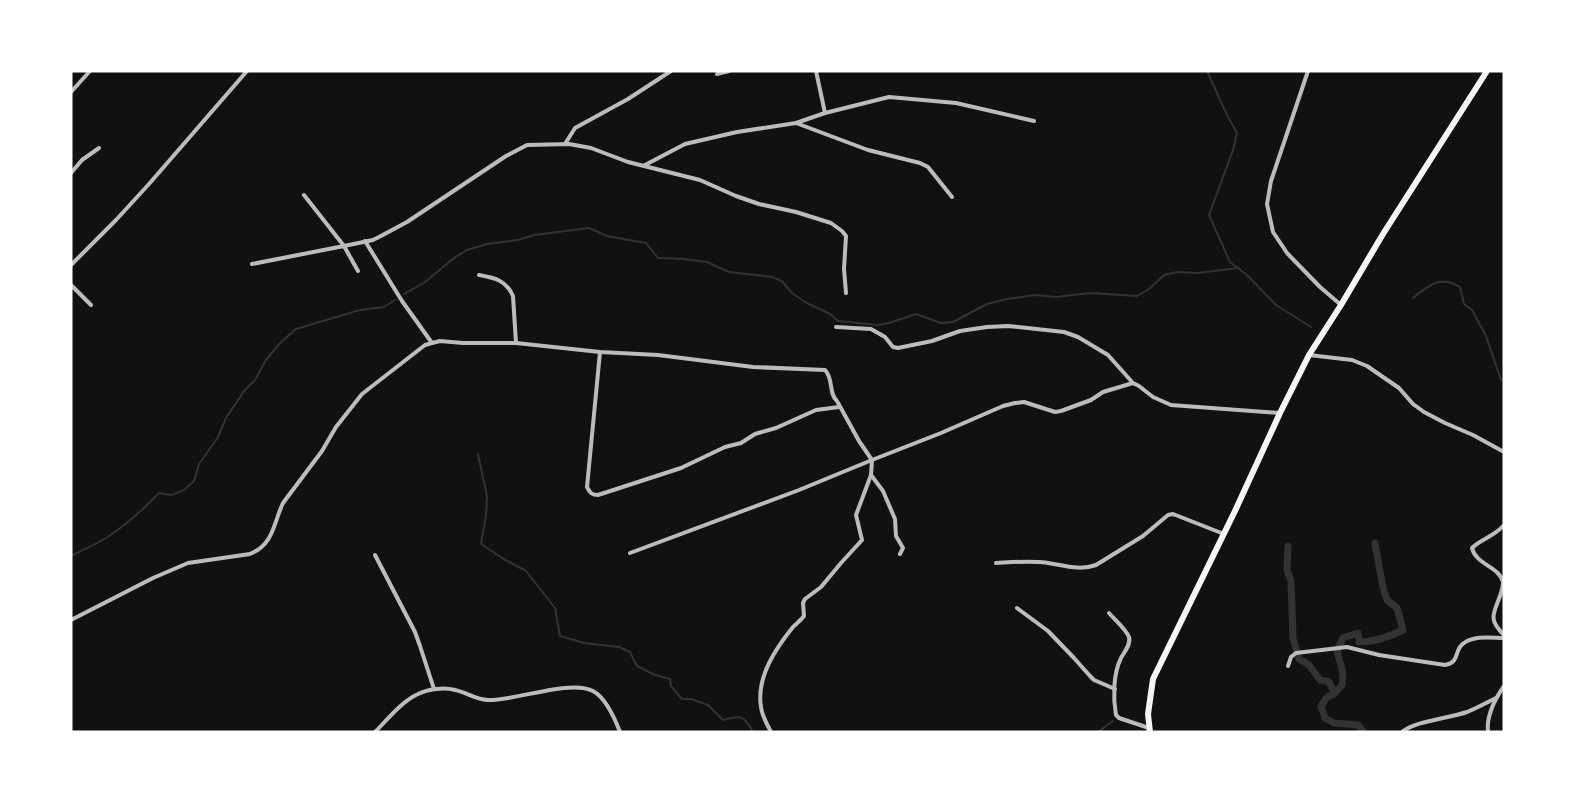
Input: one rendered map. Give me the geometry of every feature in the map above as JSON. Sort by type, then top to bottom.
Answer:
[{"type":"highway","points":[[1150,730],[1149,702],[1153,679],[1309,355],[1383,234],[1487,71]]},
{"type":"street","points":[[71,92],[90,71]]},
{"type":"street","points":[[71,265],[116,220],[247,71]]},
{"type":"street","points":[[565,144],[575,128],[628,99],[671,71]]},
{"type":"street","points":[[717,74],[729,71]]},
{"type":"street","points":[[816,71],[825,113]]},
{"type":"street","points":[[1308,71],[1271,181],[1266,204],[1273,232],[1287,253],[1320,288],[1341,305]]},
{"type":"street","points":[[645,165],[685,144],[737,132],[796,123],[825,113],[889,97],[956,103],[1034,121]]},
{"type":"street","points":[[796,123],[868,150],[920,162],[928,167],[952,197]]},
{"type":"street","points":[[252,264],[373,240],[407,222],[506,156],[527,145],[565,144],[591,148],[628,162],[700,180],[759,204],[796,212],[831,223],[846,236],[844,269],[846,292]]},
{"type":"street","points":[[71,173],[82,160],[99,148]]},
{"type":"street","points":[[304,195],[344,246],[358,271]]},
{"type":"street","points":[[365,241],[402,301],[432,343]]},
{"type":"street","points":[[479,275],[497,278],[510,289],[513,296],[516,343]]},
{"type":"street","points":[[71,285],[91,305]]},
{"type":"street","points":[[836,326],[871,329],[885,337],[893,348],[932,341],[960,332],[987,327],[1008,326],[1064,332],[1078,337],[1108,356],[1133,383],[1153,397],[1171,405],[1280,413]]},
{"type":"street","points":[[71,620],[153,578],[188,563],[250,554],[259,550],[266,544],[283,503],[362,394],[425,345],[440,341],[516,343],[600,352],[658,355],[753,367],[825,370],[830,378],[832,396],[872,460],[871,475],[856,515],[862,540],[821,587],[805,599],[803,603],[804,616],[783,640],[769,664],[762,680],[760,706],[763,717],[771,732]]},
{"type":"street","points":[[600,352],[587,487],[593,495],[681,468],[725,447],[741,443],[755,434],[776,428],[816,410],[839,407]]},
{"type":"street","points":[[1309,355],[1352,360],[1367,366],[1399,388],[1413,404],[1424,412],[1504,452]]},
{"type":"street","points":[[630,553],[941,434],[1003,406],[1024,402],[1055,412],[1061,411],[1091,400],[1103,392],[1133,383]]},
{"type":"street","points":[[871,475],[883,491],[895,519],[895,533],[903,548],[900,554]]},
{"type":"street","points":[[996,563],[1038,562],[1088,568],[1143,536],[1168,515],[1172,514],[1224,534]]},
{"type":"street","points":[[1504,525],[1495,534],[1472,548],[1479,560],[1498,573],[1503,582],[1493,618],[1494,626],[1504,636]]},
{"type":"street","points":[[376,555],[415,632],[434,689]]},
{"type":"street","points":[[1017,608],[1048,631],[1094,680],[1115,689]]},
{"type":"street","points":[[1109,613],[1125,630],[1130,642],[1119,665],[1115,689],[1115,710],[1119,718],[1150,730]]},
{"type":"street","points":[[1288,666],[1291,657],[1296,653],[1347,647],[1445,665],[1452,664],[1455,661],[1463,643],[1475,638],[1504,636]]},
{"type":"street","points":[[1488,732],[1491,710],[1504,686]]},
{"type":"street","points":[[375,732],[393,713],[418,694],[434,689],[455,690],[478,699],[488,700],[526,696],[573,687],[592,690],[600,697],[607,706],[620,732]]},
{"type":"street","points":[[1402,732],[1419,725],[1468,712],[1496,698]]},
{"type":"waterway","points":[[1207,71],[1237,133],[1233,150],[1209,215],[1230,262],[1247,275],[1276,305],[1311,327]]},
{"type":"waterway","points":[[404,294],[425,282],[454,258],[467,250],[534,235],[589,228],[607,236],[646,243],[658,258],[707,262],[729,272],[772,277],[782,281],[792,293],[805,302],[830,314],[838,321],[878,325],[916,314],[941,323],[953,322],[987,304],[1035,295],[1056,297],[1090,293],[1137,296],[1149,289],[1164,275],[1177,272],[1198,273],[1238,268]]},
{"type":"waterway","points":[[1413,298],[1435,283],[1447,282],[1460,287],[1464,304],[1472,310],[1486,336],[1501,380],[1504,380]]},
{"type":"waterway","points":[[71,556],[113,533],[134,517],[159,493],[171,495],[184,490],[194,481],[199,464],[218,437],[226,418],[244,391],[255,380],[266,360],[280,343],[296,329],[360,310],[384,307],[395,300]]},
{"type":"waterway","points":[[478,454],[487,496],[481,544],[526,571],[555,608],[560,636],[584,643],[619,647],[630,652],[637,666],[655,675],[670,679],[671,686],[682,699],[691,699],[708,705],[723,720],[734,717],[744,719],[753,732]]},
{"type":"waterway","points":[[1364,732],[1358,725],[1334,723],[1325,718],[1321,706],[1327,697],[1335,693],[1342,685],[1343,673],[1337,651],[1343,638],[1358,633],[1359,642],[1371,641],[1403,630],[1397,608],[1387,600],[1383,588],[1375,543]]},
{"type":"waterway","points":[[1288,546],[1287,570],[1291,581],[1293,638],[1299,659],[1309,665],[1320,680],[1329,682],[1335,693]]},
{"type":"waterway","points":[[1098,732],[1113,721]]}]
